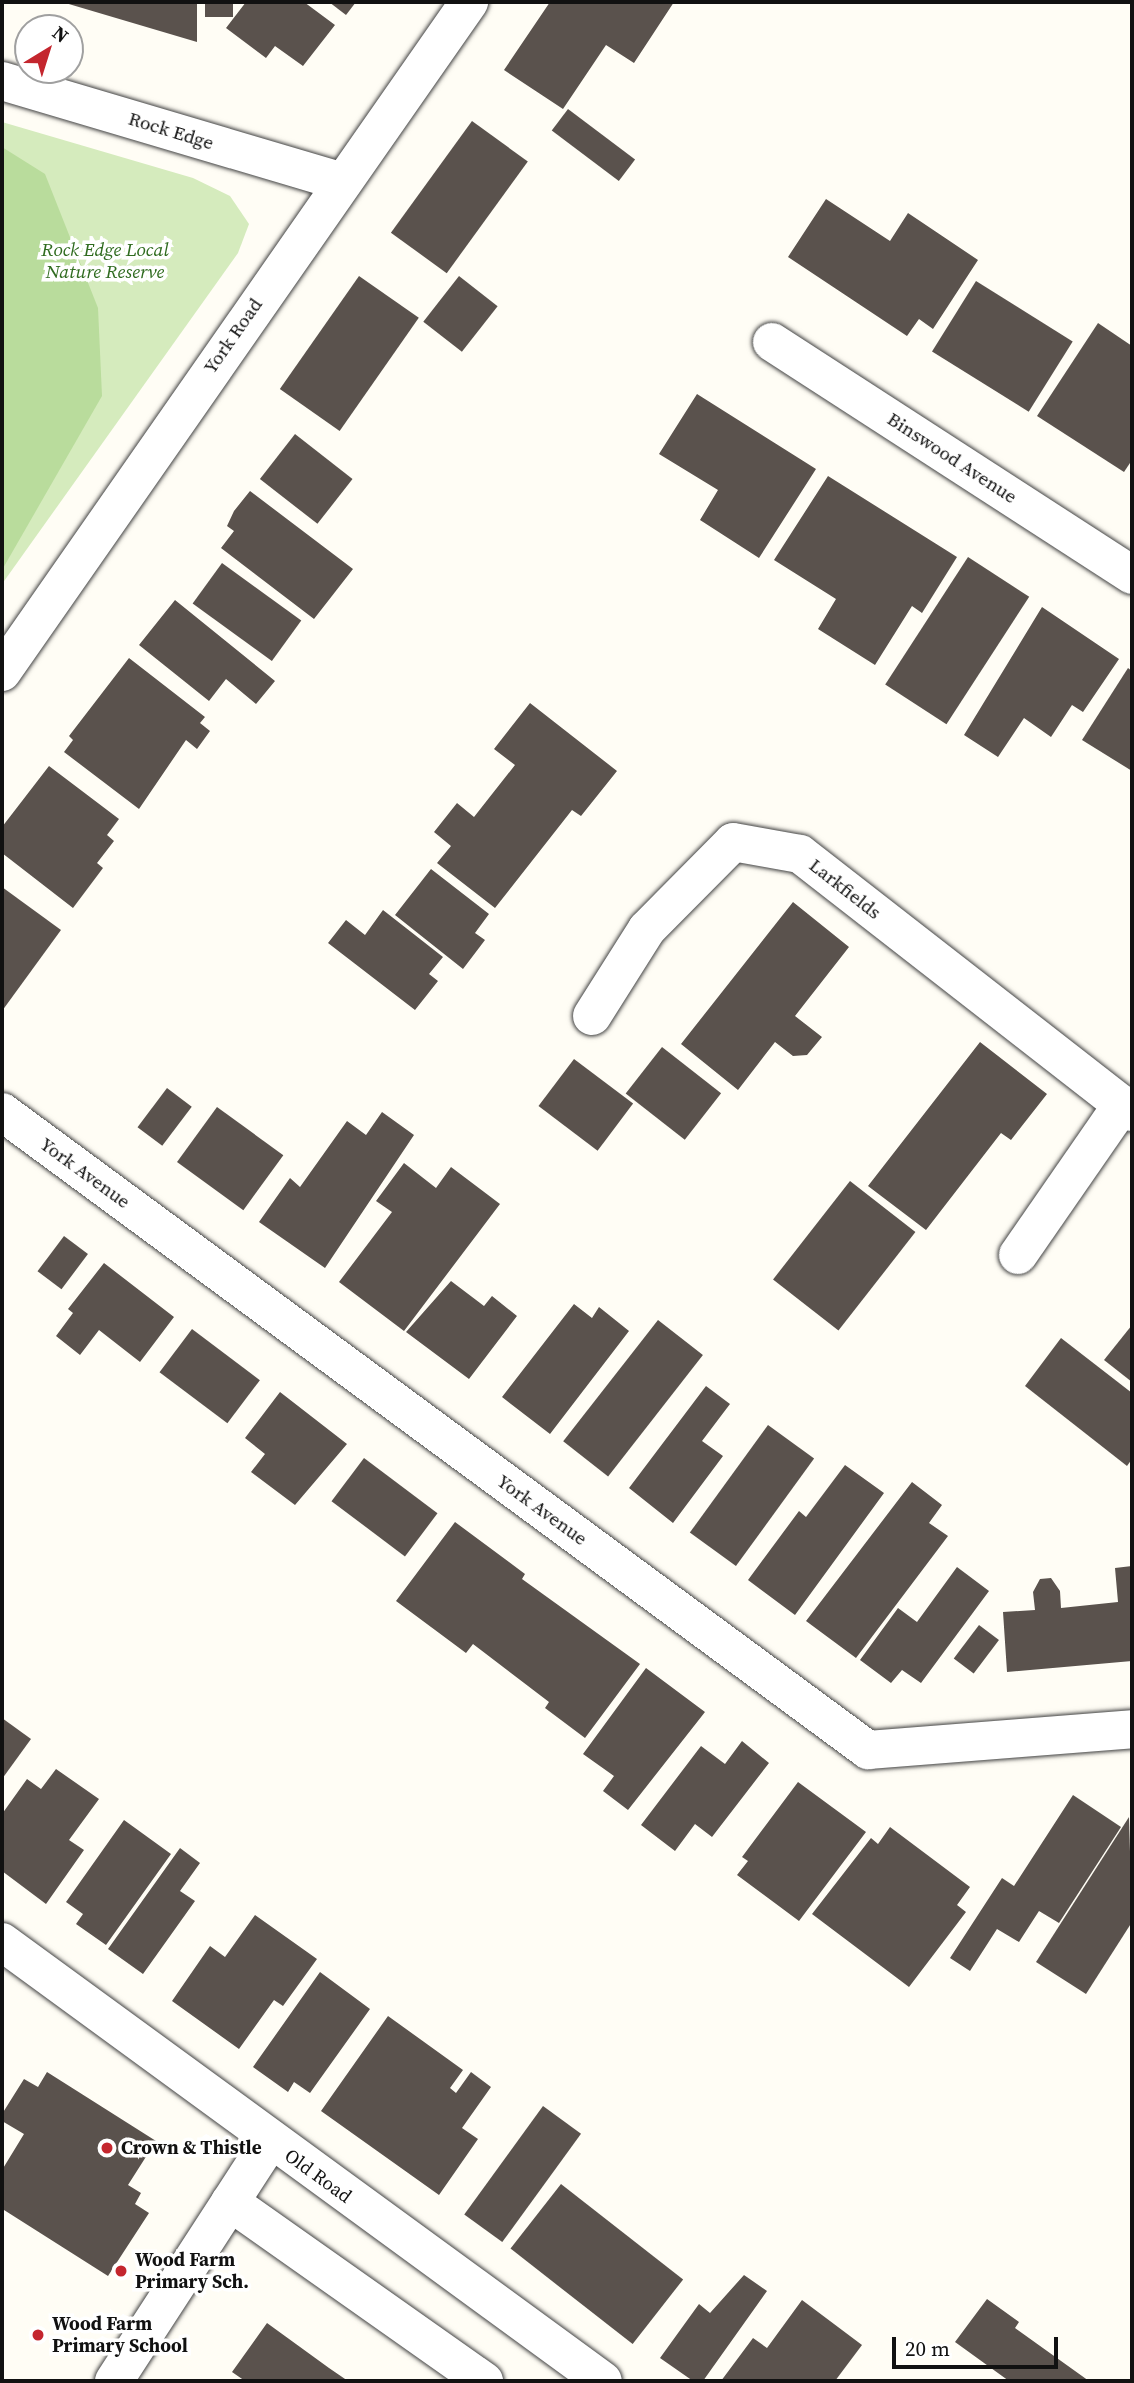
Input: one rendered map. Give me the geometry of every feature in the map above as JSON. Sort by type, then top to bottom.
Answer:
[{"type":"street","name":"York Road","points":[[2,672],[339,181],[469,2]]},
{"type":"street","name":"Rock Edge","points":[[2,81],[339,181]]},
{"type":"street","name":"Binswood Avenue","points":[[772,342],[1132,575]]},
{"type":"street","name":"Larkfields","points":[[593,1016],[647,929],[733,842],[800,854],[1127,1108],[1018,1255]]},
{"type":"street","name":"York Avenue","points":[[2,1112],[868,1750],[1132,1729]]},
{"type":"street","name":"Old Road","points":[[2,1942],[270,2141],[603,2381]]},
{"type":"street","points":[[114,2381],[270,2141]]},
{"type":"street","points":[[230,2202],[484,2381]]},
{"type":"green space","name":"Rock Edge Local Nature Reserve","points":[[2,122],[193,178],[230,196],[249,224],[238,253],[2,584]]},
{"type":"green space","points":[[2,147],[45,174],[98,308],[102,396],[2,570]]},
{"type":"building","points":[[62,2],[197,2],[197,42]]},
{"type":"building","points":[[205,2],[233,2],[233,17],[205,17]]},
{"type":"building","points":[[246,2],[304,2],[335,25],[303,66],[275,46],[266,58],[226,28]]},
{"type":"building","points":[[329,2],[356,2],[346,15]]},
{"type":"building","points":[[550,2],[674,2],[634,63],[606,45],[563,109],[504,70]]},
{"type":"building","points":[[568,109],[635,160],[619,181],[552,131]]},
{"type":"building","points":[[472,121],[528,162],[447,273],[391,233]]},
{"type":"building","points":[[826,199],[890,241],[908,213],[978,260],[933,329],[919,319],[907,336],[788,257]]},
{"type":"building","points":[[359,276],[419,318],[340,431],[280,389]]},
{"type":"building","points":[[459,276],[498,306],[462,352],[423,322]]},
{"type":"building","points":[[976,281],[1073,341],[1029,412],[932,351]]},
{"type":"building","points":[[1098,323],[1132,346],[1132,460],[1124,472],[1037,416]]},
{"type":"building","points":[[697,394],[816,469],[759,558],[700,520],[718,490],[659,454]]},
{"type":"building","points":[[295,434],[353,479],[317,524],[260,479]]},
{"type":"building","points":[[828,476],[957,557],[922,613],[912,606],[875,665],[818,629],[836,599],[774,560]]},
{"type":"building","points":[[250,491],[353,569],[314,619],[221,548],[234,531],[227,526],[234,511]]},
{"type":"building","points":[[968,557],[1029,597],[946,724],[885,684]]},
{"type":"building","points":[[222,563],[301,621],[272,661],[193,603]]},
{"type":"building","points":[[175,600],[275,681],[256,704],[226,679],[209,701],[139,645]]},
{"type":"building","points":[[1042,607],[1119,659],[1083,712],[1072,705],[1051,737],[1024,718],[998,757],[964,735]]},
{"type":"building","points":[[129,658],[205,717],[200,723],[210,731],[197,749],[186,740],[139,809],[64,752],[73,740],[69,736]]},
{"type":"building","points":[[1128,668],[1132,671],[1132,771],[1082,740]]},
{"type":"building","points":[[530,703],[617,771],[581,816],[572,810],[495,908],[437,863],[451,846],[434,832],[457,803],[474,817],[515,765],[494,749]]},
{"type":"building","points":[[49,766],[119,819],[107,835],[114,841],[97,863],[103,868],[73,908],[2,853],[2,827]]},
{"type":"building","points":[[431,869],[489,914],[475,933],[485,940],[463,969],[395,915]]},
{"type":"building","points":[[2,887],[61,930],[2,1011]]},
{"type":"building","points":[[793,902],[849,947],[795,1016],[822,1037],[807,1055],[793,1056],[775,1042],[738,1090],[681,1044]]},
{"type":"building","points":[[383,910],[443,957],[429,974],[438,981],[415,1010],[328,943],[346,920],[365,935]]},
{"type":"building","points":[[980,1042],[1047,1094],[1011,1140],[1001,1133],[926,1230],[868,1186]]},
{"type":"building","points":[[662,1047],[721,1093],[685,1140],[626,1093]]},
{"type":"building","points":[[574,1059],[633,1104],[598,1151],[538,1106]]},
{"type":"building","points":[[167,1088],[192,1107],[162,1146],[138,1127]]},
{"type":"building","points":[[217,1107],[283,1155],[243,1210],[177,1162]]},
{"type":"building","points":[[382,1112],[414,1135],[325,1268],[259,1222],[290,1178],[300,1187],[347,1121],[366,1135]]},
{"type":"building","points":[[404,1163],[436,1188],[451,1167],[500,1204],[404,1331],[339,1282],[392,1212],[376,1201]]},
{"type":"building","points":[[850,1181],[915,1232],[838,1331],[773,1280]]},
{"type":"building","points":[[64,1236],[88,1254],[61,1289],[38,1271]]},
{"type":"building","points":[[104,1263],[174,1317],[140,1362],[99,1330],[80,1355],[56,1336],[73,1313],[68,1309]]},
{"type":"building","points":[[451,1281],[484,1306],[492,1296],[517,1316],[469,1379],[406,1332]]},
{"type":"building","points":[[574,1304],[592,1318],[599,1307],[629,1331],[550,1434],[502,1397]]},
{"type":"building","points":[[658,1320],[703,1355],[608,1476],[563,1441]]},
{"type":"building","points":[[1132,1325],[1132,1382],[1104,1360]]},
{"type":"building","points":[[192,1329],[260,1380],[227,1423],[160,1372]]},
{"type":"building","points":[[1061,1338],[1132,1393],[1132,1459],[1127,1466],[1025,1386]]},
{"type":"building","points":[[706,1386],[730,1404],[702,1441],[723,1456],[673,1523],[629,1488]]},
{"type":"building","points":[[280,1392],[347,1444],[295,1505],[251,1472],[265,1454],[245,1438]]},
{"type":"building","points":[[768,1425],[814,1459],[736,1566],[690,1533]]},
{"type":"building","points":[[364,1458],[437,1513],[405,1556],[332,1501]]},
{"type":"building","points":[[845,1465],[884,1493],[795,1615],[748,1580],[799,1511],[806,1517]]},
{"type":"building","points":[[912,1482],[942,1505],[929,1523],[948,1536],[856,1658],[806,1621]]},
{"type":"building","points":[[455,1522],[525,1574],[522,1579],[640,1664],[585,1738],[545,1708],[549,1702],[473,1644],[466,1653],[396,1601]]},
{"type":"building","points":[[1132,1566],[1132,1661],[1007,1672],[1003,1612],[1035,1610],[1033,1592],[1040,1579],[1051,1578],[1060,1591],[1061,1608],[1118,1602],[1115,1568]]},
{"type":"building","points":[[957,1567],[989,1591],[921,1683],[902,1670],[891,1683],[860,1660],[898,1608],[917,1622]]},
{"type":"building","points":[[979,1625],[999,1640],[974,1674],[954,1659]]},
{"type":"building","points":[[646,1668],[705,1712],[628,1810],[603,1791],[614,1776],[583,1754]]},
{"type":"building","points":[[2,1718],[31,1739],[2,1779]]},
{"type":"building","points":[[742,1741],[769,1763],[712,1837],[695,1824],[675,1851],[641,1825],[701,1746],[725,1764]]},
{"type":"building","points":[[56,1769],[99,1799],[69,1840],[84,1850],[46,1904],[2,1871],[2,1814],[27,1779],[41,1789]]},
{"type":"building","points":[[798,1782],[866,1832],[799,1921],[737,1875],[748,1861],[742,1857]]},
{"type":"building","points":[[1073,1795],[1121,1827],[1059,1923],[1039,1911],[1019,1942],[997,1929],[970,1971],[950,1958],[1002,1878],[1014,1886]]},
{"type":"building","points":[[1129,1817],[1132,1922],[1086,1994],[1036,1962]]},
{"type":"building","points":[[124,1820],[171,1854],[106,1945],[76,1924],[83,1914],[66,1902]]},
{"type":"building","points":[[890,1827],[970,1887],[957,1905],[966,1912],[909,1987],[812,1914],[871,1838],[878,1844]]},
{"type":"building","points":[[180,1848],[200,1863],[180,1891],[195,1901],[143,1974],[108,1949]]},
{"type":"building","points":[[255,1915],[317,1959],[283,2006],[274,2000],[239,2049],[172,2001],[210,1946],[225,1957]]},
{"type":"building","points":[[320,1972],[370,2009],[310,2093],[294,2082],[288,2092],[253,2067]]},
{"type":"building","points":[[388,2016],[463,2070],[450,2088],[456,2093],[471,2072],[491,2087],[462,2128],[478,2139],[439,2195],[321,2111]]},
{"type":"building","points":[[47,2072],[156,2141],[128,2185],[141,2193],[135,2204],[149,2213],[108,2276],[4,2210],[2,2214],[2,2170],[24,2134],[2,2121],[2,2114],[24,2079],[38,2087]]},
{"type":"building","points":[[543,2106],[581,2134],[502,2242],[464,2214]]},
{"type":"building","points":[[561,2184],[683,2279],[633,2344],[511,2249]]},
{"type":"building","points":[[744,2275],[767,2291],[703,2381],[693,2381],[660,2358],[699,2304],[710,2313]]},
{"type":"building","points":[[987,2299],[1019,2322],[1015,2328],[1089,2381],[1009,2381],[955,2342]]},
{"type":"building","points":[[802,2300],[862,2345],[835,2381],[721,2381],[753,2338],[767,2348]]},
{"type":"building","points":[[267,2323],[348,2381],[245,2381],[232,2372]]},
{"type":"place","name":"Crown & Thistle","points":[[107,2148]]},
{"type":"place","name":"Wood Farm Primary Sch.","points":[[121,2271]]},
{"type":"place","name":"Wood Farm Primary School","points":[[38,2335]]}]
